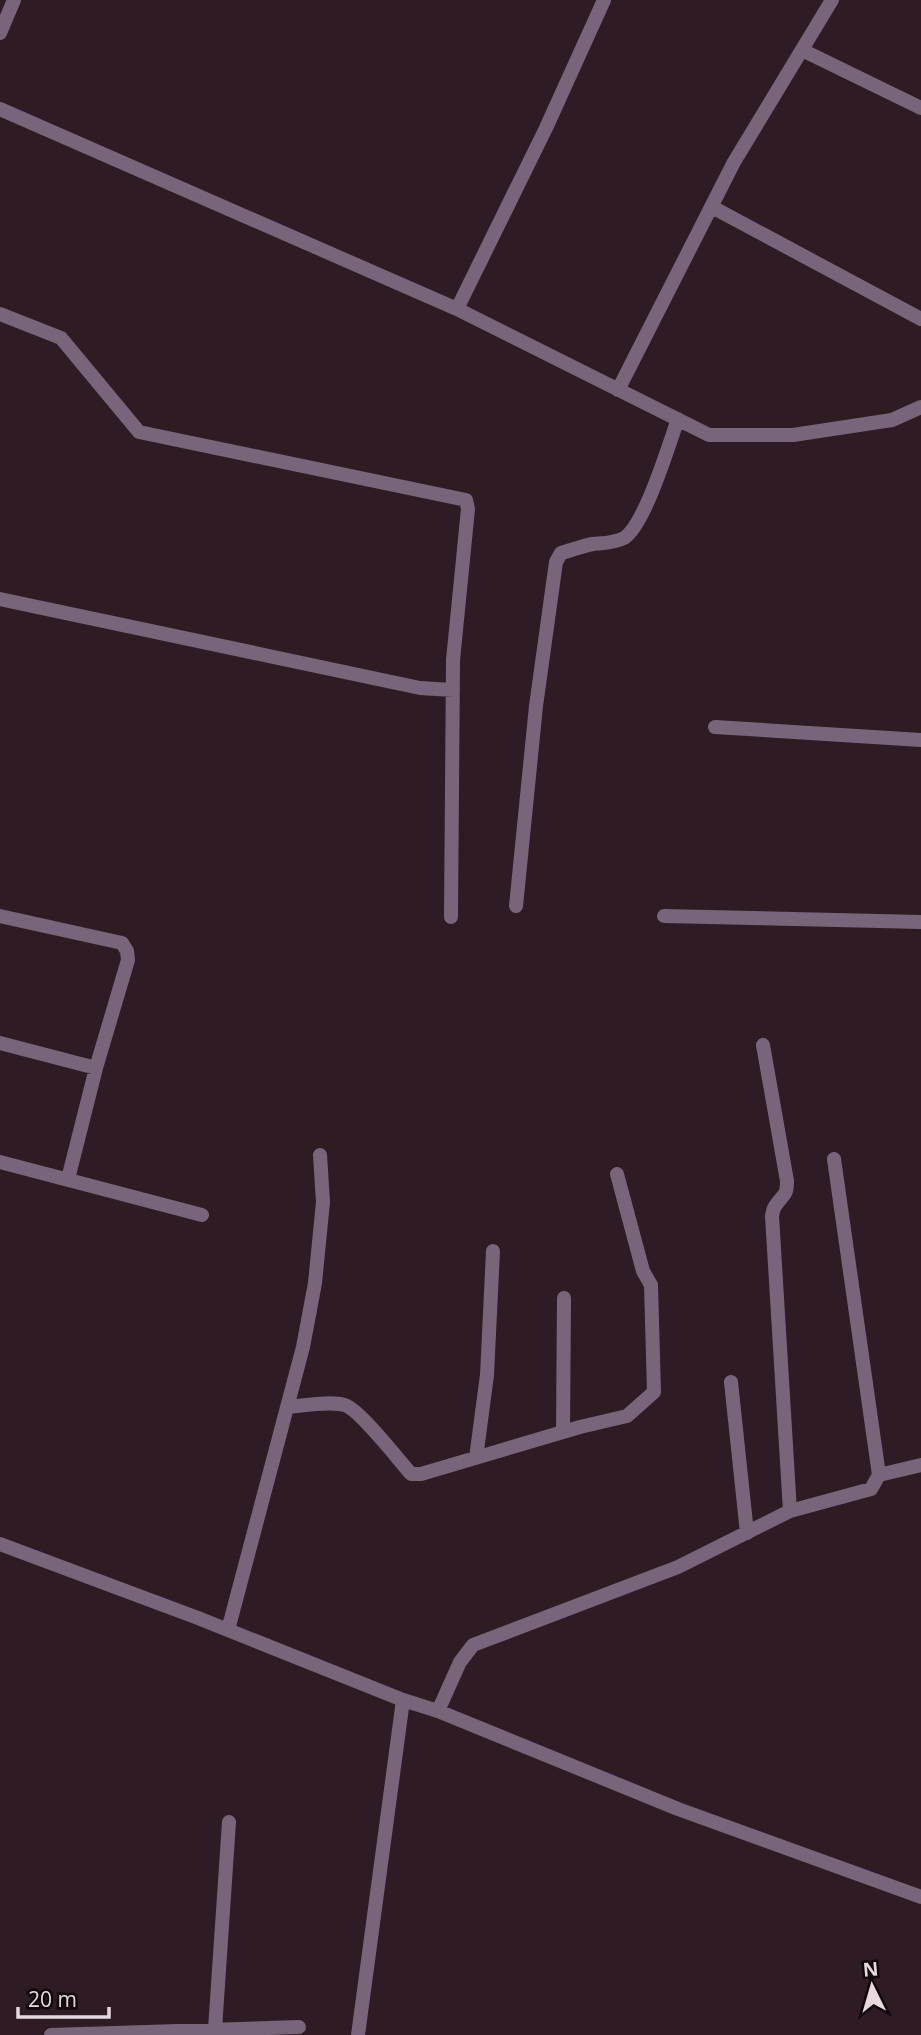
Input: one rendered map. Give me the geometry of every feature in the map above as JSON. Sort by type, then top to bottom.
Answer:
[{"type":"street","points":[[0,33],[14,0]]},
{"type":"street","points":[[457,309],[604,0]]},
{"type":"street","points":[[618,390],[734,162],[832,0]]},
{"type":"street","points":[[802,50],[921,108]]},
{"type":"street","points":[[0,109],[457,309],[709,435],[793,435],[892,421],[920,410]]},
{"type":"street","points":[[712,206],[921,318]]},
{"type":"street","points":[[0,314],[61,338],[138,432],[466,500],[468,509],[453,660],[451,917]]},
{"type":"street","points":[[516,906],[536,706],[556,562],[561,553],[624,538],[631,531],[644,510],[678,419]]},
{"type":"street","points":[[0,599],[421,688],[453,690]]},
{"type":"street","points":[[716,727],[921,740]]},
{"type":"street","points":[[0,916],[122,943],[127,951],[128,960],[96,1068],[68,1179]]},
{"type":"street","points":[[664,916],[921,922]]},
{"type":"street","points":[[0,1043],[96,1068]]},
{"type":"street","points":[[763,1045],[787,1181],[787,1191],[783,1200],[776,1205],[772,1216],[790,1511]]},
{"type":"street","points":[[228,1630],[303,1347],[315,1283],[323,1202],[320,1155]]},
{"type":"street","points":[[438,1711],[460,1662],[473,1645],[678,1567],[790,1511],[871,1489],[879,1475],[834,1159]]},
{"type":"street","points":[[0,1162],[202,1214]]},
{"type":"street","points":[[287,1408],[337,1404],[347,1406],[411,1474],[421,1474],[626,1416],[654,1392],[651,1285],[643,1271],[617,1174]]},
{"type":"street","points":[[476,1458],[487,1375],[493,1251]]},
{"type":"street","points":[[563,1432],[564,1298]]},
{"type":"street","points":[[731,1382],[747,1533]]},
{"type":"street","points":[[879,1475],[921,1465]]},
{"type":"street","points":[[0,1544],[228,1630],[403,1700],[438,1711],[678,1809],[921,1897]]},
{"type":"street","points":[[358,2035],[403,1700]]},
{"type":"street","points":[[215,2029],[229,1822]]},
{"type":"street","points":[[51,2035],[299,2027]]}]
